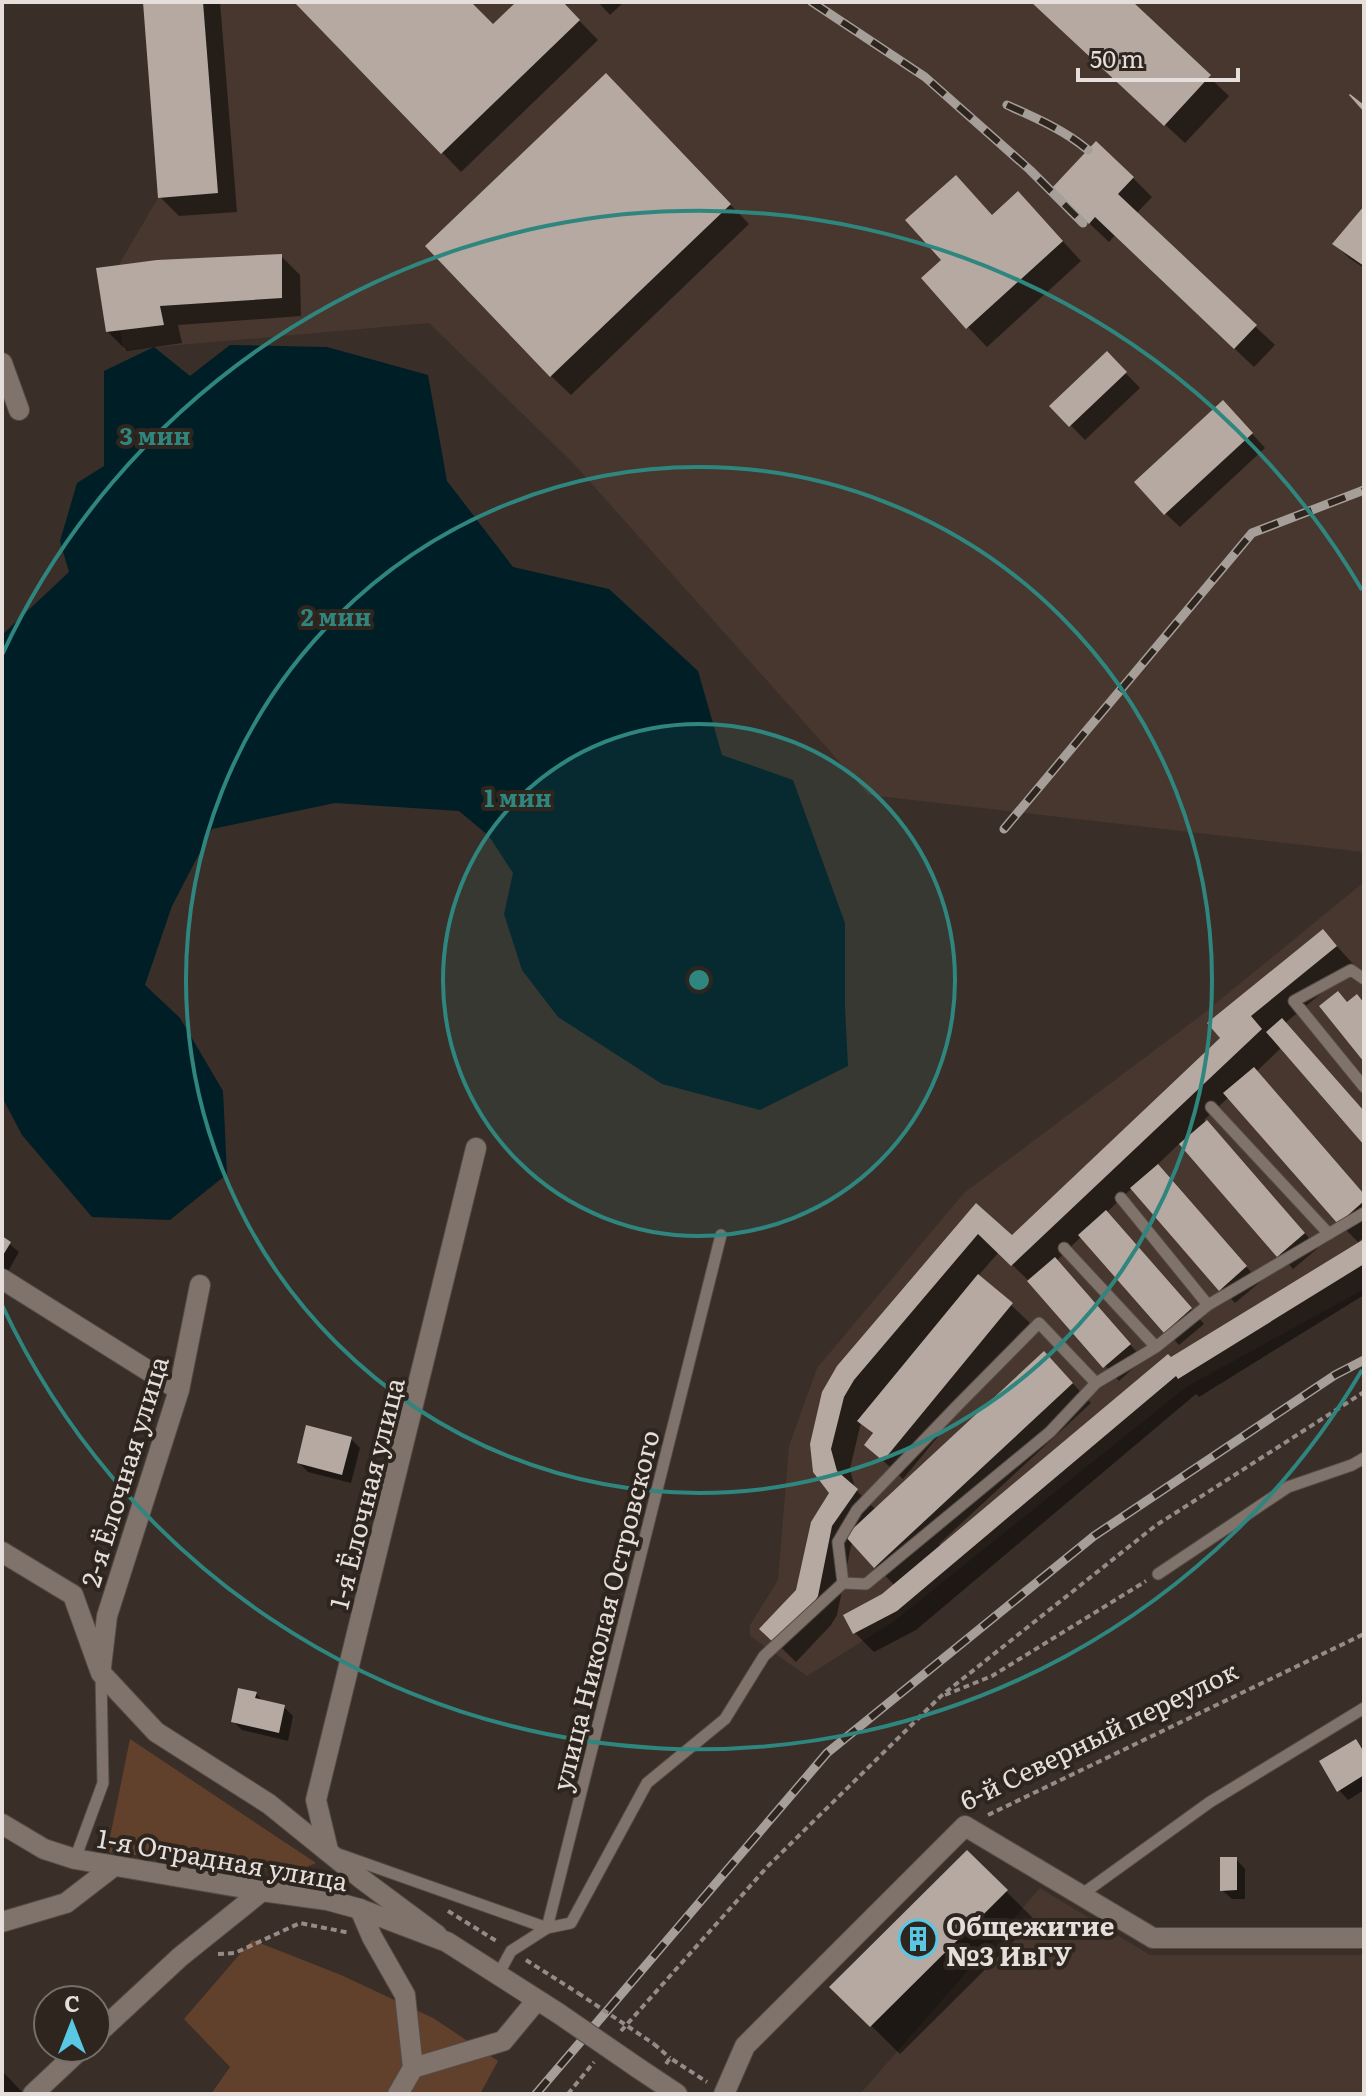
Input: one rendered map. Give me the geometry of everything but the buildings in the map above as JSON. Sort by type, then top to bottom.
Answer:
[{"type":"street","points":[[2,363],[19,410]]},
{"type":"street","name":"1-я Ёлочная улица","points":[[328,1850],[316,1800],[476,1148]]},
{"type":"street","points":[[2,1279],[179,1390]]},
{"type":"street","name":"2-я Ёлочная улица","points":[[101,1673],[107,1616],[179,1390],[200,1285]]},
{"type":"street","points":[[2,1552],[73,1595],[101,1673],[156,1732],[269,1804],[363,1880],[447,1942]]},
{"type":"street","name":"1-я Отрадная улица","points":[[2,1824],[44,1849],[75,1859],[327,1900],[360,1909],[447,1942],[677,2094]]},
{"type":"street","points":[[965,1826],[1153,1938],[1364,1938]]},
{"type":"street","name":"6-й Северный переулок","points":[[724,2094],[745,2046],[965,1826]]},
{"type":"street","points":[[2,1922],[66,1903],[114,1866]]},
{"type":"street","points":[[112,2020],[180,1957],[262,1891]]},
{"type":"street","points":[[360,1909],[405,1995],[413,2068],[398,2094]]},
{"type":"street","points":[[413,2068],[503,2041],[537,2000]]},
{"type":"street","points":[[33,2094],[65,2064]]},
{"type":"lane","points":[[1364,979],[1351,970],[1294,1001],[1364,1087]]},
{"type":"lane","points":[[1211,1107],[1329,1234]]},
{"type":"lane","points":[[1121,1198],[1208,1305]]},
{"type":"lane","points":[[498,1975],[511,1951],[547,1928],[571,1923],[647,1783],[725,1719],[764,1656],[843,1583],[866,1584],[1050,1432],[1096,1383],[1156,1347],[1208,1305],[1364,1213]]},
{"type":"lane","name":"улица Николая Островского","points":[[547,1928],[721,1235]]},
{"type":"lane","points":[[1064,1248],[1156,1347]]},
{"type":"lane","points":[[843,1583],[838,1542],[857,1510],[1039,1323],[1096,1383]]},
{"type":"lane","points":[[1158,1574],[1288,1487],[1364,1458]]},
{"type":"lane","points":[[75,1859],[103,1783],[101,1673]]},
{"type":"lane","points":[[1081,1895],[1210,1802],[1364,1708]]},
{"type":"lane","points":[[328,1850],[547,1928]]},
{"type":"path","points":[[615,2038],[768,1866],[941,1696],[1155,1526],[1364,1392]]},
{"type":"path","points":[[941,1696],[992,1676],[1158,1574]]},
{"type":"path","name":"6-й Северный переулок","points":[[965,1826],[1364,1634]]},
{"type":"path","points":[[444,1909],[578,1993],[670,2058]]},
{"type":"path","points":[[180,1957],[235,1953],[300,1923],[372,1937]]},
{"type":"path","points":[[568,2094],[594,2061]]},
{"type":"shaded area","points":[[143,2],[1364,2],[1364,852],[869,795],[574,464],[429,323],[123,350],[114,273],[158,198]]},
{"type":"shaded area","points":[[1364,882],[1364,1289],[1186,1387],[893,1622],[807,1676],[750,1636],[750,1625],[778,1580],[789,1446],[817,1368],[964,1193],[1199,1017]]},
{"type":"shaded area","points":[[130,1739],[316,1863],[295,1872],[107,1852]]},
{"type":"shaded area","points":[[1040,1888],[1150,1955],[1364,1955],[1364,2094],[860,2094]]},
{"type":"shaded area","points":[[252,1940],[341,1975],[433,2018],[498,2061],[480,2094],[211,2094],[230,2067],[184,2019]]},
{"type":"water","points":[[230,345],[327,347],[428,375],[447,481],[513,567],[609,589],[698,671],[722,755],[793,780],[845,923],[848,1066],[760,1110],[662,1084],[558,1017],[522,970],[504,914],[513,873],[489,836],[459,811],[335,803],[212,829],[172,906],[145,985],[180,1018],[223,1091],[227,1174],[170,1220],[92,1217],[22,1135],[2,1097],[2,635],[69,572],[60,541],[77,483],[104,466],[104,371],[154,347],[190,376]]},
{"type":"railway","points":[[812,2],[925,77],[1030,170],[1083,223]]},
{"type":"railway","points":[[1007,105],[1059,130],[1088,150]]},
{"type":"railway","points":[[1004,829],[1252,533],[1364,490]]},
{"type":"railway","points":[[536,2094],[827,1753],[1094,1536],[1335,1375],[1364,1360]]},
{"type":"place","name":"Общежитие №3 ИвГУ","points":[[918,1939]]}]
